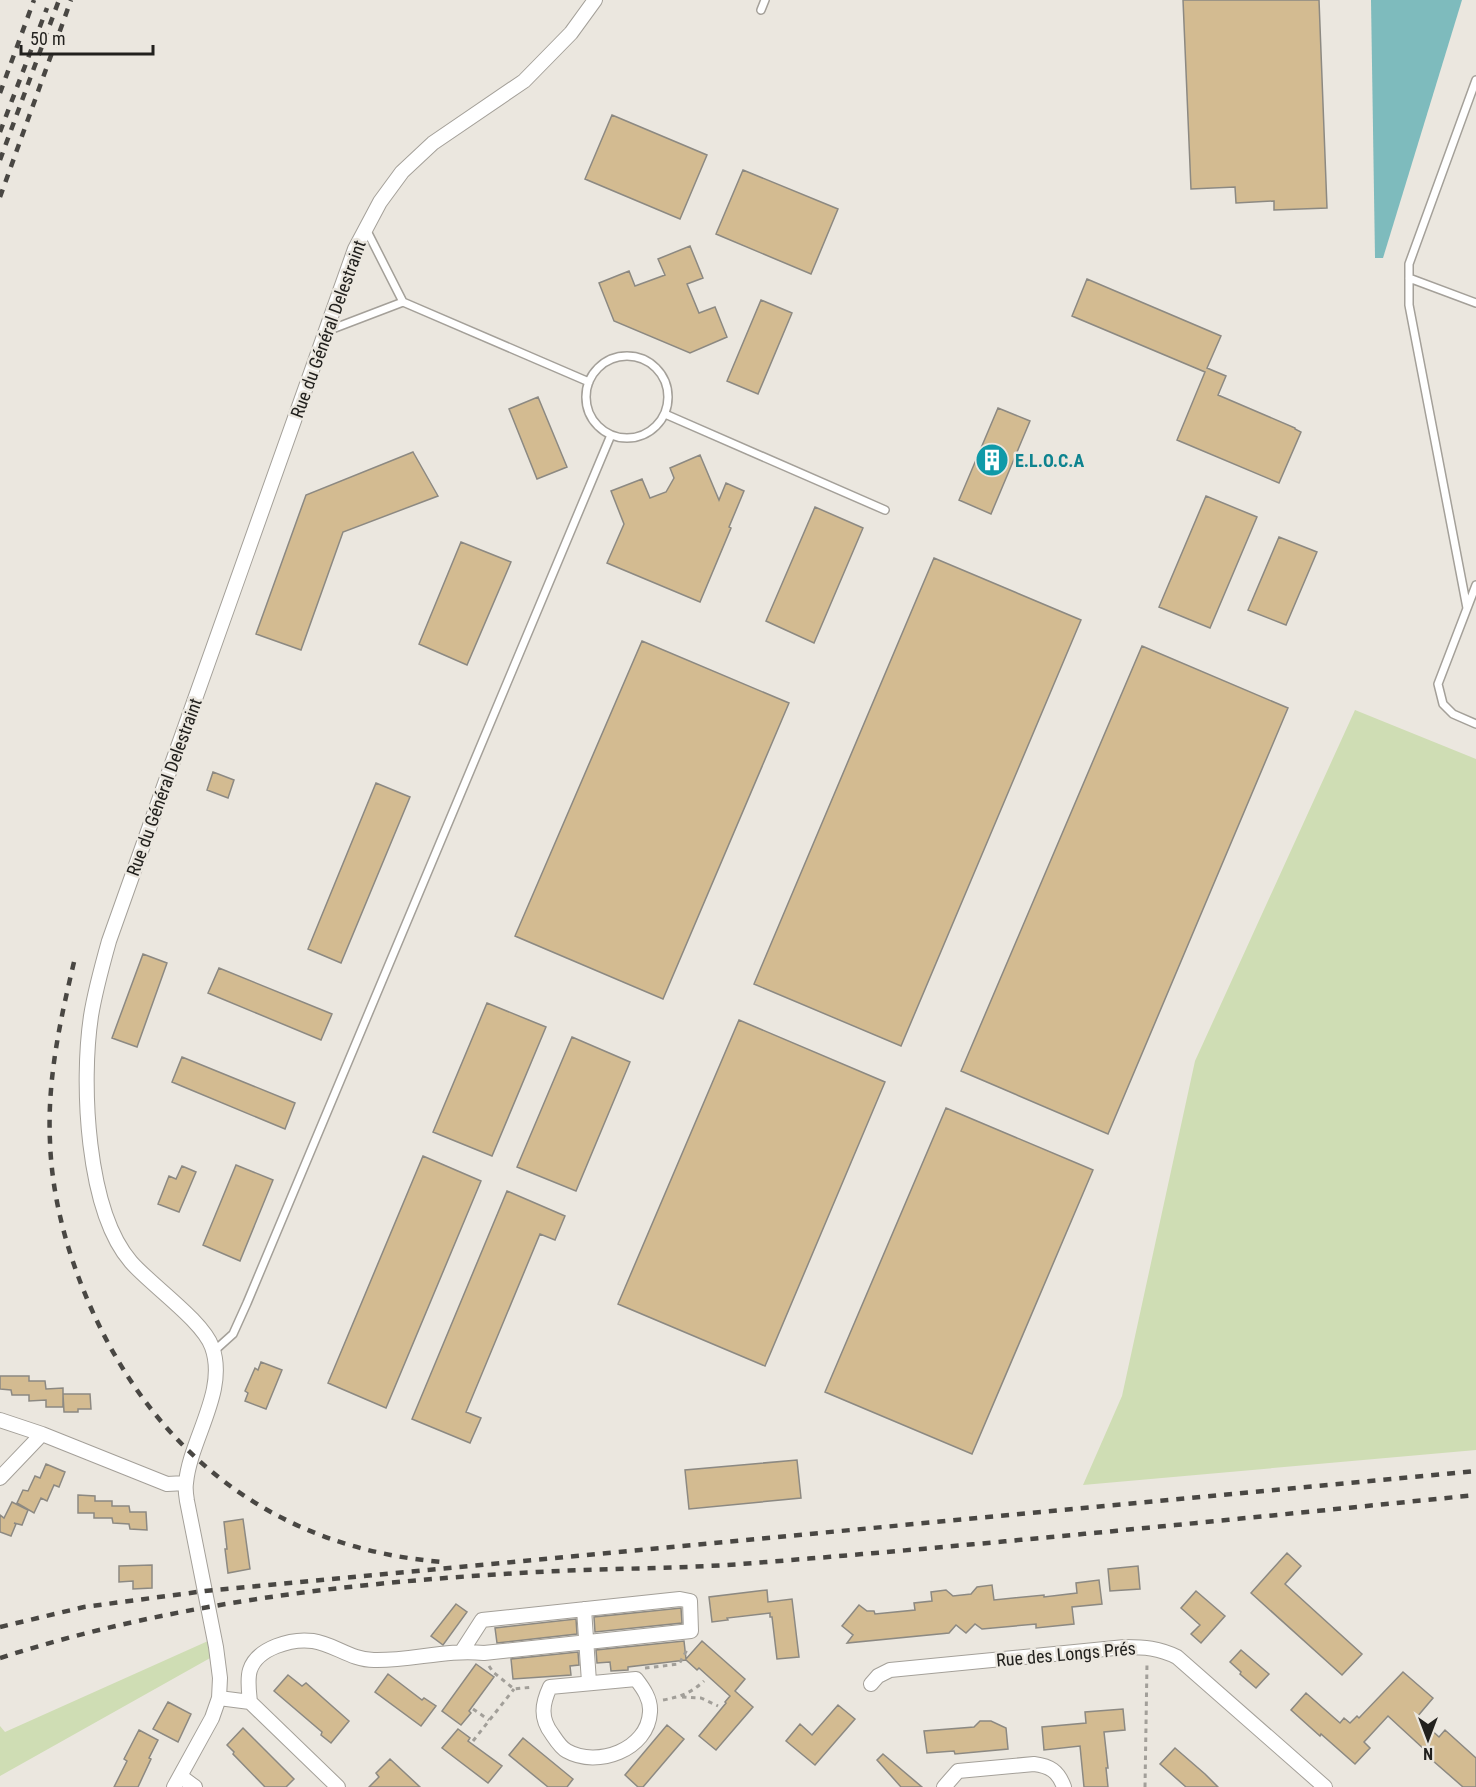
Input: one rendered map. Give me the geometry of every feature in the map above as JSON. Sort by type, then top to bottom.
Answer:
[{"type":"street","name":"Rue du Général Delestraint","points":[[219,1698],[220,1678],[216,1647],[187,1501],[186,1483],[192,1455],[215,1386],[212,1346],[202,1331],[129,1261],[104,1212],[91,1157],[86,1093],[91,1017],[109,941],[355,249],[380,202],[402,172],[433,143],[524,81],[571,33],[595,0]]},
{"type":"street","points":[[0,1420],[42,1434],[167,1484],[186,1483]]},
{"type":"street","points":[[0,1478],[42,1434]]},
{"type":"street","points":[[250,1702],[249,1671],[254,1661],[264,1652],[282,1645],[312,1641],[346,1654],[371,1660],[462,1651],[484,1653],[691,1631],[690,1601],[680,1599],[482,1620],[462,1651]]},
{"type":"street","points":[[584,1609],[589,1682]]},
{"type":"street","name":"Rue des Longs Prés","points":[[871,1684],[878,1676],[891,1670],[1125,1647],[1148,1647],[1163,1650],[1176,1657],[1325,1787]]},
{"type":"street","points":[[636,1679],[649,1703],[650,1712],[646,1726],[635,1742],[620,1753],[601,1757],[581,1756],[565,1751],[546,1726],[542,1711],[544,1698],[550,1687],[589,1682],[636,1679]]},
{"type":"street","points":[[195,1787],[177,1781],[212,1718],[219,1698],[250,1702],[338,1787]]},
{"type":"street","points":[[944,1787],[958,1771],[1034,1764],[1046,1765],[1055,1771],[1064,1787]]},
{"type":"lane","points":[[761,10],[765,0]]},
{"type":"lane","points":[[1467,608],[1409,305],[1410,264],[1476,80]]},
{"type":"lane","points":[[366,229],[403,302],[589,382]]},
{"type":"lane","points":[[1410,278],[1476,303]]},
{"type":"lane","points":[[326,332],[403,302]]},
{"type":"lane","points":[[626,356],[638,358],[648,362],[664,380],[668,391],[668,403],[657,425],[648,433],[623,438],[611,435],[594,422],[589,413],[586,403],[589,382],[603,363],[626,356]]},
{"type":"lane","points":[[664,414],[885,510]]},
{"type":"lane","points":[[213,1352],[233,1334],[243,1312],[611,435]]},
{"type":"lane","points":[[1476,585],[1438,684],[1443,704],[1453,714],[1476,724]]},
{"type":"path","points":[[636,1679],[635,1669],[678,1664],[690,1646],[691,1631]]},
{"type":"path","points":[[1145,1787],[1148,1647]]},
{"type":"path","points":[[649,1703],[681,1697],[693,1692],[704,1681]]},
{"type":"path","points":[[473,1741],[514,1689]]},
{"type":"path","points":[[681,1697],[701,1698],[718,1706]]},
{"type":"path","points":[[473,1708],[489,1720]]},
{"type":"green space","points":[[1355,710],[1476,759],[1476,1450],[1083,1485],[1122,1396],[1195,1061]]},
{"type":"green space","points":[[208,1641],[212,1657],[0,1776],[0,1726],[5,1732]]},
{"type":"water","points":[[1371,0],[1462,0],[1383,258],[1375,258]]},
{"type":"building","points":[[1183,0],[1319,0],[1327,208],[1274,210],[1274,201],[1236,203],[1235,187],[1191,189]]},
{"type":"building","points":[[612,115],[707,155],[680,219],[585,179]]},
{"type":"building","points":[[743,170],[838,209],[811,274],[716,234]]},
{"type":"building","points":[[690,246],[703,278],[687,284],[699,313],[715,307],[727,337],[690,353],[614,321],[599,283],[629,271],[635,286],[665,275],[658,259]]},
{"type":"building","points":[[1087,279],[1221,336],[1207,368],[1226,376],[1218,395],[1301,432],[1279,483],[1177,440],[1205,372],[1072,316]]},
{"type":"building","points":[[761,300],[792,313],[758,394],[727,381]]},
{"type":"building","points":[[538,397],[567,467],[537,479],[509,409]]},
{"type":"building","name":"E.L.O.C.A","points":[[998,408],[1030,421],[991,514],[959,500]]},
{"type":"building","points":[[413,452],[438,496],[343,532],[301,650],[256,634],[306,495]]},
{"type":"building","points":[[700,455],[719,500],[726,483],[744,491],[700,602],[607,563],[624,524],[611,491],[642,479],[650,498],[666,492],[674,478],[670,468]]},
{"type":"building","points":[[1206,496],[1257,517],[1210,628],[1159,607]]},
{"type":"building","points":[[815,507],[863,528],[814,643],[766,621]]},
{"type":"building","points":[[1279,537],[1317,552],[1286,625],[1248,610]]},
{"type":"building","points":[[461,542],[511,562],[467,665],[419,644]]},
{"type":"building","points":[[934,558],[1081,620],[901,1046],[754,984]]},
{"type":"building","points":[[642,641],[789,703],[663,999],[515,936]]},
{"type":"building","points":[[1142,646],[1288,708],[1108,1134],[961,1071]]},
{"type":"building","points":[[213,772],[234,780],[228,798],[207,790]]},
{"type":"building","points":[[376,783],[410,797],[341,963],[308,949]]},
{"type":"building","points":[[143,954],[167,963],[137,1047],[112,1038]]},
{"type":"building","points":[[219,968],[332,1014],[321,1040],[208,993]]},
{"type":"building","points":[[487,1003],[546,1027],[492,1156],[433,1132]]},
{"type":"building","points":[[739,1020],[885,1082],[765,1366],[618,1304]]},
{"type":"building","points":[[572,1037],[630,1062],[576,1191],[517,1167]]},
{"type":"building","points":[[182,1057],[295,1103],[285,1129],[172,1082]]},
{"type":"building","points":[[946,1108],[1093,1170],[972,1454],[825,1392]]},
{"type":"building","points":[[423,1156],[481,1181],[386,1408],[328,1383]]},
{"type":"building","points":[[236,1165],[273,1180],[240,1261],[203,1245]]},
{"type":"building","points":[[182,1166],[196,1172],[179,1212],[158,1204],[169,1176],[176,1179]]},
{"type":"building","points":[[507,1191],[565,1216],[555,1240],[540,1234],[466,1412],[481,1418],[470,1443],[412,1419]]},
{"type":"building","points":[[261,1362],[282,1370],[266,1409],[245,1401],[248,1393],[245,1391],[255,1368],[258,1370]]},
{"type":"building","points":[[0,1376],[29,1376],[29,1381],[45,1381],[46,1389],[63,1388],[63,1407],[46,1407],[46,1400],[29,1401],[29,1395],[12,1395],[11,1390],[0,1389]]},
{"type":"building","points":[[63,1394],[90,1394],[91,1409],[64,1412]]},
{"type":"building","points":[[797,1460],[801,1498],[689,1509],[685,1470]]},
{"type":"building","points":[[46,1464],[65,1472],[59,1487],[54,1485],[47,1501],[41,1498],[34,1513],[17,1503],[23,1490],[28,1491],[35,1476],[40,1478]]},
{"type":"building","points":[[78,1495],[95,1496],[95,1501],[112,1501],[112,1506],[129,1506],[130,1512],[146,1512],[147,1530],[130,1529],[129,1524],[113,1523],[112,1518],[94,1518],[94,1513],[78,1513]]},
{"type":"building","points":[[12,1502],[28,1510],[22,1525],[14,1523],[16,1524],[11,1536],[0,1532],[0,1515],[4,1518]]},
{"type":"building","points":[[243,1519],[250,1569],[228,1573],[224,1522]]},
{"type":"building","points":[[1287,1553],[1301,1566],[1285,1584],[1362,1654],[1342,1675],[1251,1593]]},
{"type":"building","points":[[152,1565],[152,1588],[133,1589],[133,1581],[119,1582],[119,1566]]},
{"type":"building","points":[[1138,1566],[1140,1589],[1110,1591],[1108,1569]]},
{"type":"building","points":[[1099,1580],[1102,1604],[1072,1607],[1074,1624],[1036,1628],[1036,1624],[982,1629],[975,1624],[966,1633],[956,1625],[949,1633],[847,1643],[853,1635],[842,1626],[859,1605],[867,1611],[874,1611],[875,1614],[915,1610],[914,1603],[932,1601],[931,1592],[946,1590],[953,1596],[971,1594],[977,1587],[992,1585],[994,1600],[1044,1595],[1044,1597],[1077,1593],[1076,1583]]},
{"type":"building","points":[[767,1590],[768,1602],[792,1599],[799,1657],[777,1659],[770,1613],[712,1622],[709,1597]]},
{"type":"building","points":[[1196,1591],[1225,1616],[1201,1643],[1191,1634],[1200,1625],[1181,1608]]},
{"type":"building","points":[[456,1604],[467,1612],[443,1645],[431,1636]]},
{"type":"building","points":[[681,1608],[682,1623],[595,1632],[594,1617]]},
{"type":"building","points":[[576,1619],[577,1634],[497,1643],[495,1628]]},
{"type":"building","points":[[684,1641],[686,1659],[702,1641],[745,1679],[735,1691],[753,1707],[716,1750],[699,1736],[730,1696],[699,1668],[697,1670],[686,1660],[611,1671],[610,1662],[597,1663],[596,1650]]},
{"type":"building","points":[[1241,1650],[1269,1674],[1256,1688],[1230,1662]]},
{"type":"building","points":[[578,1652],[579,1665],[570,1666],[571,1675],[513,1679],[511,1659]]},
{"type":"building","points":[[476,1664],[494,1677],[461,1725],[442,1711]]},
{"type":"building","points":[[1403,1672],[1433,1698],[1417,1717],[1439,1737],[1445,1730],[1476,1758],[1476,1787],[1463,1787],[1424,1753],[1426,1751],[1388,1716],[1364,1742],[1370,1748],[1355,1764],[1291,1710],[1306,1693],[1340,1723],[1344,1718],[1350,1723],[1357,1716],[1359,1718]]},
{"type":"building","points":[[388,1674],[422,1700],[424,1698],[436,1706],[421,1726],[375,1692]]},
{"type":"building","points":[[288,1675],[302,1686],[306,1683],[349,1721],[331,1743],[321,1735],[322,1732],[274,1691]]},
{"type":"building","points":[[168,1702],[191,1714],[178,1742],[153,1729]]},
{"type":"building","points":[[838,1705],[855,1719],[815,1765],[786,1741],[800,1724],[812,1735]]},
{"type":"building","points":[[1123,1709],[1125,1730],[1104,1732],[1108,1787],[1084,1787],[1080,1746],[1044,1750],[1042,1727],[1086,1723],[1085,1712]]},
{"type":"building","points":[[980,1721],[991,1721],[1006,1728],[1008,1749],[955,1754],[954,1751],[927,1753],[924,1731],[974,1727]]},
{"type":"building","points":[[667,1725],[684,1739],[643,1787],[638,1787],[625,1775]]},
{"type":"building","points":[[243,1728],[294,1779],[286,1787],[265,1787],[233,1754],[234,1752],[227,1745]]},
{"type":"building","points":[[458,1729],[470,1738],[468,1741],[502,1766],[488,1783],[442,1748]]},
{"type":"building","points":[[139,1730],[158,1740],[149,1758],[151,1759],[138,1787],[114,1787],[127,1761],[124,1759]]},
{"type":"building","points":[[523,1738],[573,1779],[567,1787],[548,1787],[509,1755]]},
{"type":"building","points":[[1175,1748],[1218,1787],[1186,1787],[1160,1764]]},
{"type":"building","points":[[883,1754],[922,1787],[901,1787],[877,1760]]},
{"type":"building","points":[[390,1759],[420,1787],[369,1787],[379,1777],[376,1773]]},
{"type":"railway","points":[[0,93],[34,0]]},
{"type":"railway","points":[[0,160],[59,0]]},
{"type":"railway","points":[[0,197],[71,0]]},
{"type":"railway","points":[[0,132],[47,8]]},
{"type":"railway","points":[[74,962],[59,1029],[53,1073],[50,1119],[51,1163],[68,1248],[91,1308],[118,1361],[151,1409],[188,1451],[231,1486],[278,1516],[329,1538],[384,1554],[444,1562]]},
{"type":"railway","points":[[0,1627],[84,1607],[205,1591],[1476,1471]]},
{"type":"railway","points":[[0,1658],[132,1622],[198,1609],[333,1589],[469,1576],[727,1565],[844,1556],[1476,1495]]},
{"type":"place","name":"E.L.O.C.A","points":[[992,460]]}]
